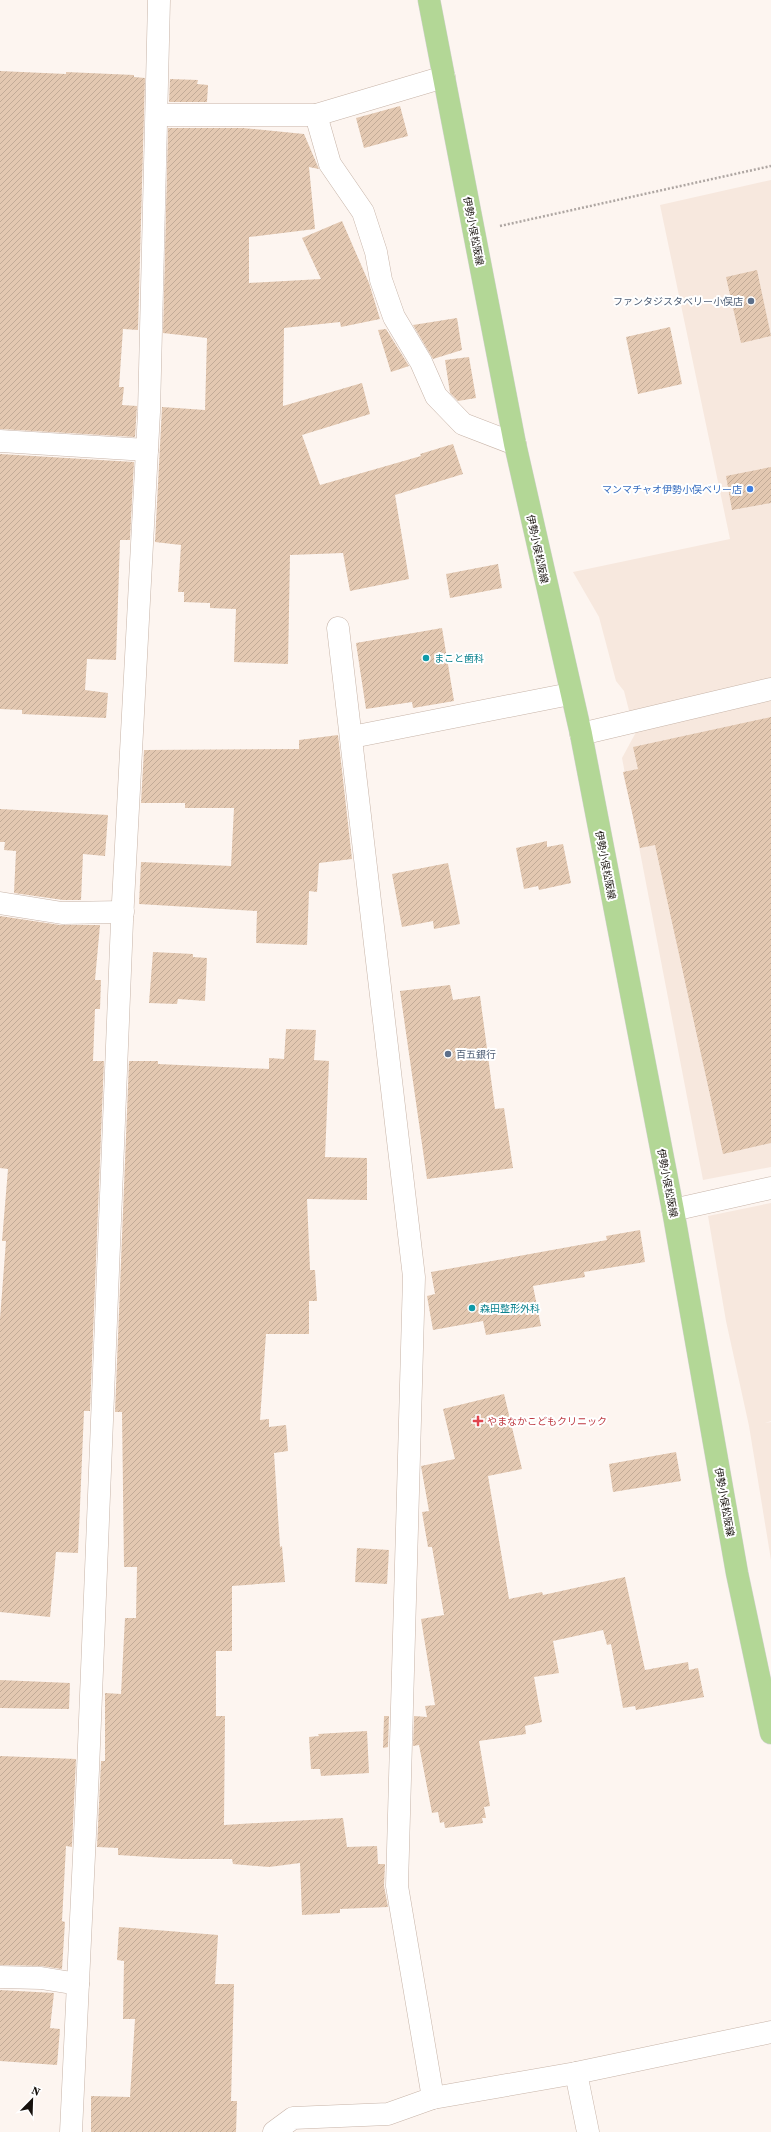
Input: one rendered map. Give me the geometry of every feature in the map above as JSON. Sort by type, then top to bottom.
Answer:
[{"type":"main road","name":"伊勢小俣松阪線","points":[[429,0],[515,444],[570,694],[581,734],[673,1210],[737,1573],[771,1733]]},
{"type":"street","points":[[71,2132],[123,912],[146,450],[157,115],[159,0]]},
{"type":"street","points":[[157,115],[316,115],[444,76]]},
{"type":"street","points":[[316,115],[330,164],[363,212],[376,252],[381,280],[394,317],[421,362],[436,396],[463,424],[515,444]]},
{"type":"street","points":[[0,441],[146,450]]},
{"type":"street","points":[[338,628],[352,737],[414,1277],[398,1886],[433,2098]]},
{"type":"street","points":[[581,734],[771,689]]},
{"type":"street","points":[[352,737],[570,694]]},
{"type":"street","points":[[0,903],[62,913],[123,912]]},
{"type":"street","points":[[673,1210],[771,1188]]},
{"type":"street","points":[[0,1977],[40,1978],[78,1984]]},
{"type":"street","points":[[274,2132],[293,2118],[313,2125],[388,2114],[433,2098],[576,2073],[771,2032]]},
{"type":"street","points":[[576,2073],[588,2132]]},
{"type":"path","points":[[474,232],[771,166]]},
{"type":"shaded area","points":[[771,180],[771,1167],[703,1180],[622,758],[635,734],[624,691],[616,681],[599,617],[573,572],[730,539],[660,205]]},
{"type":"shaded area","points":[[771,1203],[771,1421],[765,1423],[771,1422],[771,1560],[749,1426],[726,1321],[708,1216]]},
{"type":"building","points":[[0,71],[134,75],[134,77],[145,78],[138,330],[123,329],[119,387],[124,387],[122,405],[137,406],[135,437],[0,429]]},
{"type":"building","points":[[170,79],[198,80],[197,84],[208,85],[207,102],[169,102]]},
{"type":"building","points":[[400,106],[408,136],[364,148],[356,118]]},
{"type":"building","points":[[168,128],[243,128],[304,134],[319,169],[309,167],[315,229],[249,237],[249,283],[321,279],[302,238],[342,221],[369,283],[380,319],[341,327],[340,322],[284,328],[283,406],[362,383],[370,414],[302,435],[320,485],[421,456],[420,454],[453,444],[463,474],[395,495],[409,579],[350,591],[343,553],[290,555],[288,664],[234,662],[236,609],[210,608],[210,603],[184,602],[184,592],[178,592],[181,545],[155,542],[162,407],[205,410],[207,338],[163,333]]},
{"type":"building","points":[[757,270],[771,336],[741,343],[726,277]]},
{"type":"building","points":[[457,318],[462,350],[433,359],[413,325]]},
{"type":"building","points":[[670,327],[682,384],[638,394],[626,337]]},
{"type":"building","points":[[386,329],[409,366],[391,372],[378,330]]},
{"type":"building","points":[[469,357],[476,398],[458,401],[450,393],[445,360]]},
{"type":"building","points":[[0,454],[134,462],[130,540],[120,540],[116,660],[87,659],[85,690],[108,693],[106,718],[22,714],[22,710],[0,709]]},
{"type":"building","name":"マンマチャオ伊勢小俣ベリー店","points":[[771,467],[771,503],[732,510],[726,476]]},
{"type":"building","points":[[498,564],[502,588],[450,598],[446,574]]},
{"type":"building","points":[[442,628],[454,701],[413,708],[412,702],[366,709],[356,643]]},
{"type":"building","points":[[771,717],[771,1143],[723,1154],[655,845],[640,848],[623,772],[638,769],[633,747]]},
{"type":"building","points":[[338,735],[352,859],[319,863],[317,892],[309,891],[307,945],[256,943],[257,911],[139,904],[141,862],[231,866],[234,808],[185,808],[185,803],[141,803],[144,750],[299,749],[299,740]]},
{"type":"building","points":[[0,809],[108,815],[105,856],[83,854],[81,900],[63,900],[14,893],[16,851],[4,850],[5,842],[0,842]]},
{"type":"building","points":[[547,841],[547,847],[563,844],[571,883],[539,890],[538,886],[524,889],[516,848]]},
{"type":"building","points":[[448,863],[460,924],[434,929],[433,921],[402,927],[392,874]]},
{"type":"building","points":[[0,916],[60,925],[100,925],[95,980],[101,980],[100,1009],[95,1009],[93,1061],[104,1061],[90,1411],[84,1411],[78,1553],[56,1552],[50,1617],[0,1612],[0,1319],[6,1241],[2,1241],[8,1169],[0,1168]]},
{"type":"building","points":[[153,952],[193,954],[193,957],[207,958],[205,1001],[178,999],[177,1004],[149,1003]]},
{"type":"building","name":"百五銀行","points":[[450,985],[453,1000],[480,996],[495,1109],[504,1108],[513,1168],[427,1179],[400,991]]},
{"type":"building","points":[[286,1029],[316,1030],[314,1060],[329,1061],[325,1157],[367,1158],[367,1200],[307,1199],[310,1270],[315,1270],[317,1301],[309,1301],[309,1334],[266,1334],[260,1420],[269,1419],[269,1427],[286,1425],[288,1451],[274,1453],[280,1547],[282,1546],[285,1582],[232,1586],[232,1651],[216,1651],[216,1716],[225,1716],[224,1825],[343,1818],[347,1847],[377,1846],[378,1864],[385,1864],[384,1886],[388,1907],[340,1909],[340,1913],[302,1915],[300,1863],[269,1867],[233,1864],[232,1859],[182,1859],[118,1855],[118,1848],[97,1847],[101,1761],[105,1761],[105,1693],[121,1694],[125,1618],[136,1618],[137,1567],[124,1567],[122,1412],[115,1412],[129,1061],[158,1061],[158,1064],[269,1069],[269,1058],[284,1059]]},
{"type":"building","points":[[640,1230],[645,1262],[584,1272],[585,1277],[533,1286],[541,1326],[486,1335],[483,1321],[433,1330],[427,1296],[435,1294],[431,1272],[607,1240],[606,1236]]},
{"type":"building","points":[[504,1394],[522,1469],[488,1476],[509,1599],[542,1592],[543,1595],[625,1577],[645,1670],[688,1662],[689,1670],[698,1668],[704,1697],[636,1710],[635,1706],[623,1708],[611,1644],[607,1645],[603,1630],[553,1641],[559,1673],[534,1677],[542,1722],[525,1726],[526,1734],[479,1741],[490,1806],[484,1807],[486,1818],[482,1818],[483,1823],[445,1828],[444,1822],[440,1823],[438,1812],[432,1813],[419,1745],[413,1746],[414,1716],[427,1717],[425,1706],[435,1705],[421,1619],[444,1615],[432,1547],[428,1547],[422,1512],[429,1511],[421,1466],[455,1459],[443,1409]]},
{"type":"building","points":[[676,1452],[681,1481],[613,1492],[609,1464]]},
{"type":"building","points":[[357,1548],[389,1550],[387,1584],[355,1582]]},
{"type":"building","points":[[0,1680],[70,1683],[69,1709],[0,1708]]},
{"type":"building","points":[[384,1716],[389,1716],[388,1747],[383,1748]]},
{"type":"building","points":[[367,1731],[369,1773],[321,1776],[320,1769],[311,1769],[309,1737],[319,1736],[318,1734]]},
{"type":"building","points":[[0,1756],[76,1759],[72,1847],[66,1846],[62,1921],[65,1922],[62,1969],[41,1966],[0,1965]]},
{"type":"building","points":[[119,1927],[218,1935],[215,1984],[234,1984],[231,2101],[237,2101],[236,2132],[91,2132],[91,2096],[130,2097],[135,2019],[123,2019],[124,1961],[117,1960]]},
{"type":"building","points":[[0,1990],[54,1993],[50,2028],[60,2029],[57,2065],[0,2061]]},
{"type":"place","name":"ファンタジスタベリー小俣店","points":[[751,301]]},
{"type":"place","name":"マンマチャオ伊勢小俣ベリー店","points":[[750,489]]},
{"type":"place","name":"まこと歯科","points":[[426,658]]},
{"type":"place","name":"百五銀行","points":[[448,1054]]},
{"type":"place","name":"森田整形外科","points":[[472,1308]]},
{"type":"place","name":"やまなかこどもクリニック","points":[[478,1421]]}]
